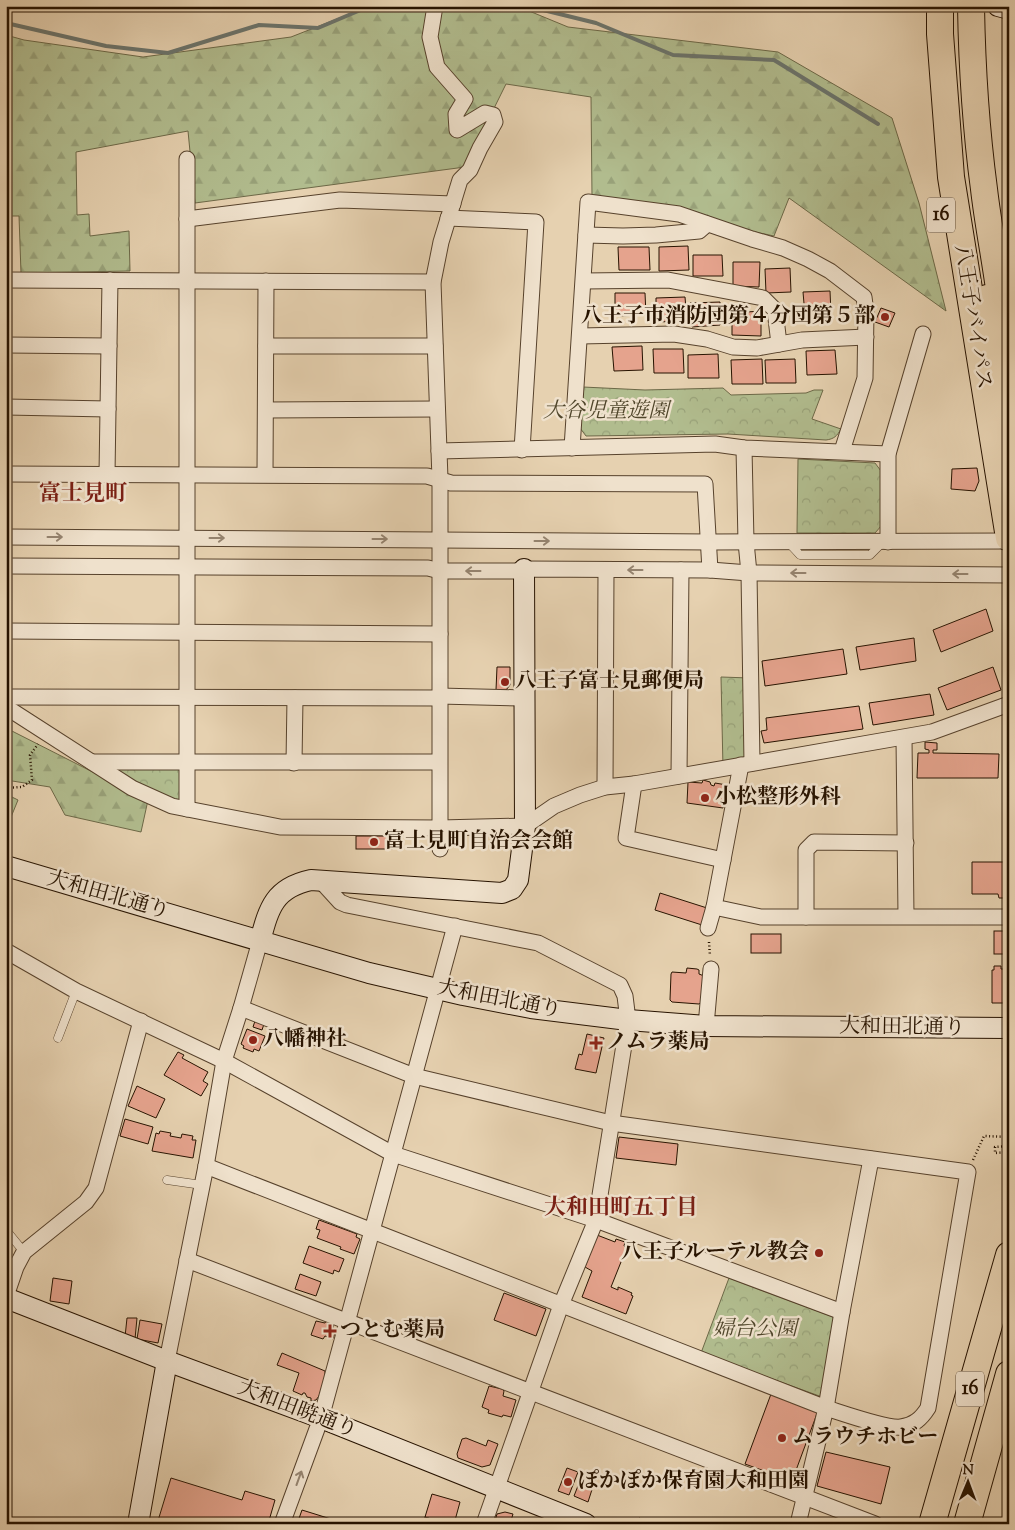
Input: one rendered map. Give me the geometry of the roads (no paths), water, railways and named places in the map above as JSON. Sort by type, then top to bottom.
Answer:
[{"type":"highway","name":"16","points":[[925,6],[931,145],[943,231],[959,316],[972,366],[999,416]]},
{"type":"highway","name":"八王子バイパス","points":[[940,6],[940,34],[955,134],[977,242],[999,416],[1009,540]]},
{"type":"highway","name":"八王子バイパス","points":[[955,134],[956,6]]},
{"type":"highway","points":[[971,6],[973,66],[984,190],[1000,289],[1009,378]]},
{"type":"highway","name":"16","points":[[932,1524],[1009,1255]]},
{"type":"highway","name":"16","points":[[967,1524],[1000,1371],[1009,1306]]},
{"type":"highway","name":"16","points":[[948,1524],[1000,1371]]},
{"type":"highway","points":[[982,1524],[1009,1428]]},
{"type":"street","points":[[436,6],[430,37],[436,67],[465,99],[456,114],[457,130],[485,113],[493,115],[495,122],[470,170],[460,180],[441,242],[434,282],[440,479],[440,849]]},
{"type":"street","points":[[998,6],[1009,8]]},
{"type":"street","points":[[187,158],[187,809]]},
{"type":"street","points":[[187,219],[340,200],[536,222],[522,450]]},
{"type":"street","points":[[572,448],[588,202],[679,214],[752,240],[783,248],[808,258],[847,283],[864,297],[866,312],[865,378],[842,451]]},
{"type":"street","points":[[586,235],[665,234],[699,230],[707,224]]},
{"type":"street","points":[[6,280],[434,282]]},
{"type":"street","points":[[107,474],[110,280]]},
{"type":"street","points":[[584,282],[668,280],[763,298],[775,310],[779,344]]},
{"type":"street","points":[[264,474],[266,281]]},
{"type":"street","points":[[580,336],[674,334],[707,339],[733,347],[757,348],[802,340],[866,337]]},
{"type":"street","points":[[886,542],[888,454],[923,334]]},
{"type":"street","points":[[6,345],[109,346]]},
{"type":"street","points":[[266,346],[435,346]]},
{"type":"street","points":[[6,407],[108,409]]},
{"type":"street","points":[[266,410],[437,409]]},
{"type":"street","points":[[439,451],[715,444],[744,448],[888,454]]},
{"type":"street","points":[[708,928],[746,764],[749,573],[746,542],[744,448]]},
{"type":"street","points":[[6,474],[427,476],[451,483],[705,484],[710,542],[710,570]]},
{"type":"street","points":[[6,537],[710,542],[1009,540]]},
{"type":"street","points":[[6,566],[428,568],[440,571],[515,571],[524,569],[710,570],[749,573],[1009,575]]},
{"type":"street","points":[[138,1524],[224,1061],[266,920],[274,901],[281,893],[296,883],[320,879],[389,886],[502,893],[512,889],[518,880],[525,826],[524,569]]},
{"type":"street","points":[[605,787],[606,570]]},
{"type":"street","points":[[679,776],[681,570]]},
{"type":"street","points":[[6,631],[440,634]]},
{"type":"street","points":[[6,696],[524,698]]},
{"type":"street","points":[[294,762],[295,698]]},
{"type":"street","points":[[6,706],[132,788],[172,806],[280,827],[440,828],[525,826],[554,806],[605,787],[634,784],[904,738],[932,732],[1009,704]]},
{"type":"street","points":[[904,738],[906,916]]},
{"type":"street","points":[[92,762],[439,762]]},
{"type":"street","points":[[634,784],[626,838],[723,860]]},
{"type":"street","points":[[806,917],[806,850],[814,842],[906,843]]},
{"type":"street","name":"大和田北通り","points":[[6,866],[370,973],[531,1008],[628,1020],[706,1026],[1009,1028]]},
{"type":"street","points":[[320,879],[340,902],[347,905],[538,943],[620,985],[625,996],[628,1020],[596,1220],[561,1305],[495,1488],[484,1524]]},
{"type":"street","points":[[714,907],[761,917],[1009,917]]},
{"type":"street","points":[[282,1524],[321,1418],[455,926]]},
{"type":"street","points":[[6,952],[76,990],[224,1061],[393,1154],[596,1220],[842,1312]]},
{"type":"street","points":[[706,1026],[711,969]]},
{"type":"street","points":[[206,1166],[826,1408],[899,1428],[913,1424],[922,1418],[928,1408],[968,1172],[611,1123],[414,1076],[241,1008]]},
{"type":"street","points":[[6,1297],[16,1267],[24,1252],[86,1202],[96,1188],[141,1021]]},
{"type":"street","points":[[798,1524],[826,1408],[871,1159]]},
{"type":"street","points":[[187,1260],[875,1524]]},
{"type":"street","name":"大和田暁通り","points":[[6,1297],[167,1361],[321,1418],[586,1524]]},
{"type":"lane","points":[[58,1038],[76,990]]},
{"type":"lane","points":[[167,1180],[202,1185]]},
{"type":"lane","points":[[6,1230],[24,1252]]},
{"type":"waterway","points":[[6,23],[106,46],[168,53],[259,25],[318,28],[370,6]]},
{"type":"waterway","points":[[527,6],[596,23],[673,55],[774,60],[878,124]]},
{"type":"place","name":"八王子市消防団第４分団第５部","points":[[885,317]]},
{"type":"place","name":"八王子富士見郵便局","points":[[505,682]]},
{"type":"place","name":"小松整形外科","points":[[705,798]]},
{"type":"place","name":"富士見町自治会会館","points":[[374,842]]},
{"type":"place","name":"八幡神社","points":[[253,1040]]},
{"type":"place","name":"ノムラ薬局","points":[[596,1043]]},
{"type":"place","name":"八王子ルーテル教会","points":[[819,1253]]},
{"type":"place","name":"つとむ薬局","points":[[330,1331]]},
{"type":"place","name":"ムラウチホビー","points":[[782,1438]]},
{"type":"place","name":"ぽかぽか保育園大和田園","points":[[568,1482]]},
{"type":"district","name":"富士見町","points":[[83,495]]},
{"type":"district","name":"大和田町五丁目","points":[[621,1209]]},
{"type":"park label","name":"大谷児童遊園","points":[[606,412]]},
{"type":"park label","name":"婦台公園","points":[[755,1330]]}]
